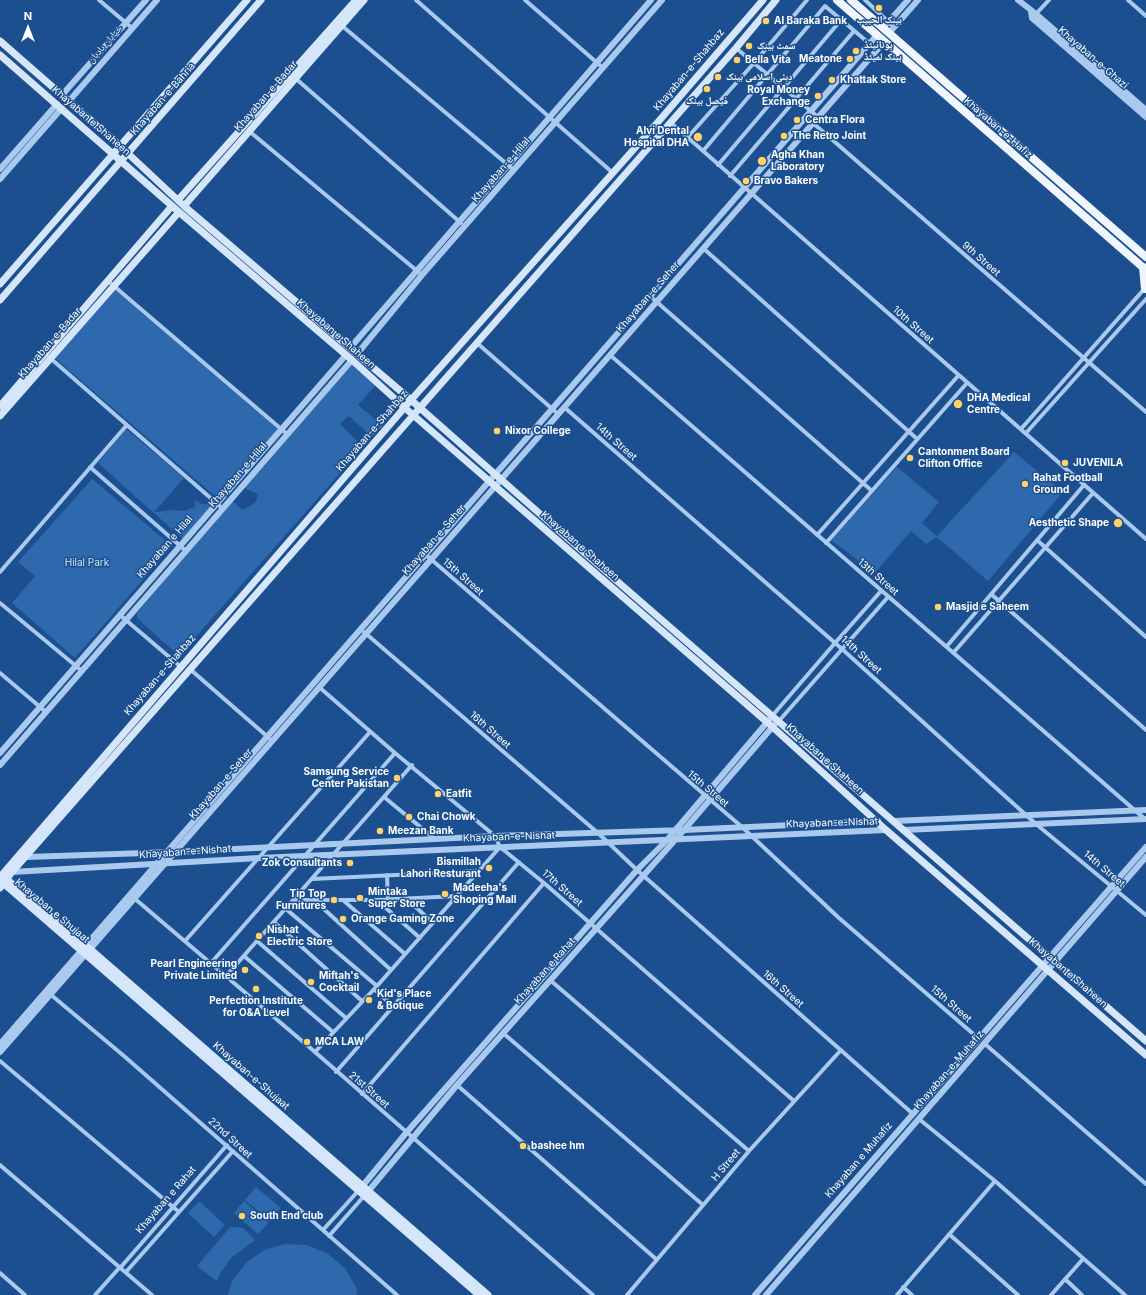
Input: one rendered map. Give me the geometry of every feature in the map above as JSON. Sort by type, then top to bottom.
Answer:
[{"type":"main road","name":"Khayaban-e-Bahria","points":[[0,284],[247,0]]},
{"type":"main road","name":"Khayaban-e-Bahria","points":[[0,300],[261,0]]},
{"type":"main road","name":"Khayaban-e-Badar","points":[[340,24],[356,0]]},
{"type":"main road","name":"Khayaban-e-Badar","points":[[178,200],[246,129],[340,24],[364,0]]},
{"type":"main road","name":"Khayaban-e-Shahbaz","points":[[2,879],[181,667],[411,400],[763,0]]},
{"type":"main road","name":"Khayaban-e-Shahbaz","points":[[2,879],[12,872],[27,857],[736,48],[776,0]]},
{"type":"main road","name":"Khayaban-e-Hafiz","points":[[836,0],[1144,268]]},
{"type":"main road","name":"Khayaban-e-Hafiz","points":[[851,0],[889,29],[1146,257]]},
{"type":"main road","name":"Khayaban e Shaheen","points":[[0,41],[120,146],[184,206],[411,400],[773,722],[886,830],[1146,1054]]},
{"type":"main road","name":"Khayaban e Shaheen","points":[[0,55],[172,206],[352,360],[492,484],[773,722],[894,821],[1146,1041]]},
{"type":"main road","name":"Khayaban-e-Badar","points":[[184,206],[246,129]]},
{"type":"main road","points":[[1020,160],[1027,152]]},
{"type":"main road","name":"Khayaban-e-Badar","points":[[0,416],[48,356],[111,283],[172,206]]},
{"type":"main road","name":"Khayaban-e-Badar","points":[[111,283],[179,212]]},
{"type":"main road","points":[[221,248],[226,242]]},
{"type":"main road","points":[[1144,268],[1145,288]]},
{"type":"main road","name":"Khayaban-e-Badar","points":[[0,406],[48,356]]},
{"type":"main road","name":"Khayaban e Shujaat","points":[[2,879],[86,949]]},
{"type":"main road","name":"Khayaban-e-Shujaat","points":[[86,949],[364,1191],[488,1295]]},
{"type":"main road","name":"Khayaban-e-Shujaat","points":[[364,1191],[479,1295]]},
{"type":"street","points":[[99,0],[132,28]]},
{"type":"street","name":"خیابان بادبان","points":[[62,95],[146,0]]},
{"type":"street","name":"خیابان بادبان","points":[[69,101],[157,0]]},
{"type":"street","points":[[416,0],[613,172]]},
{"type":"street","points":[[525,0],[603,68]]},
{"type":"street","points":[[350,348],[651,0]]},
{"type":"street","name":"Khayaban-e-Hilal","points":[[357,354],[422,275],[662,0]]},
{"type":"street","points":[[687,138],[754,63],[806,0]]},
{"type":"street","points":[[865,0],[889,22]]},
{"type":"street","points":[[870,4],[874,0]]},
{"type":"street","points":[[889,29],[889,22],[908,0]]},
{"type":"street","points":[[889,29],[918,0]]},
{"type":"street","name":"Khayaban-e-Ghazi","points":[[1018,0],[1146,117]]},
{"type":"street","points":[[1033,14],[1049,0]]},
{"type":"street","points":[[1128,0],[1146,16]]},
{"type":"street","points":[[703,151],[825,6],[877,50]]},
{"type":"street","name":"Khayaban-e-Ghazi","points":[[1033,14],[1146,110]]},
{"type":"street","points":[[718,164],[782,87],[841,20]]},
{"type":"street","points":[[340,24],[514,170]]},
{"type":"street","points":[[730,176],[854,31]]},
{"type":"street","name":"Khayaban-e-Seher","points":[[498,478],[552,409],[877,36]]},
{"type":"street","name":"Khayaban-e-Seher","points":[[0,1044],[165,864],[270,738],[319,687],[426,555],[564,408],[884,42]]},
{"type":"street","points":[[736,48],[818,117]]},
{"type":"street","points":[[293,76],[465,226]]},
{"type":"street","points":[[0,169],[59,106]]},
{"type":"street","points":[[0,179],[59,106]]},
{"type":"street","name":"9th Street","points":[[806,117],[1146,412]]},
{"type":"street","name":"10th Street","points":[[670,122],[958,376],[1026,433],[1146,539]]},
{"type":"street","points":[[246,129],[422,275]]},
{"type":"street","points":[[704,248],[916,438]]},
{"type":"street","points":[[111,283],[287,434]]},
{"type":"street","points":[[1021,429],[1145,288]]},
{"type":"street","points":[[650,296],[872,491]]},
{"type":"street","points":[[1026,433],[1146,299]]},
{"type":"street","points":[[477,343],[558,414]]},
{"type":"street","name":"Khayaban e Hilal","points":[[0,753],[346,355]]},
{"type":"street","name":"13th Street","points":[[610,355],[1146,819]]},
{"type":"street","points":[[48,356],[126,426],[222,508]]},
{"type":"street","name":"Khayaban-e-Hilal","points":[[46,712],[127,621],[222,508],[352,360]]},
{"type":"street","points":[[818,536],[958,376]]},
{"type":"street","points":[[826,542],[872,491],[916,438],[967,383]]},
{"type":"street","name":"14th Street","points":[[564,408],[842,649],[1036,824],[1146,915]]},
{"type":"street","points":[[0,572],[126,426]]},
{"type":"street","points":[[90,467],[186,551]]},
{"type":"street","name":"Khayaban-e-Seher","points":[[0,1052],[50,994],[167,852],[363,632],[431,560],[492,484]]},
{"type":"street","points":[[947,646],[1084,485]]},
{"type":"street","points":[[954,652],[1093,493]]},
{"type":"street","points":[[1037,540],[1146,637]]},
{"type":"street","name":"15th Street","points":[[426,555],[704,796],[742,827],[839,918],[978,1038]]},
{"type":"street","points":[[773,722],[835,643],[882,591]]},
{"type":"street","points":[[991,594],[1146,730]]},
{"type":"street","points":[[773,722],[842,649],[888,597]]},
{"type":"street","points":[[0,603],[82,671]]},
{"type":"street","points":[[120,615],[181,667]]},
{"type":"street","name":"16th Street","points":[[363,632],[598,833],[637,870],[913,1114]]},
{"type":"street","points":[[191,670],[270,738]]},
{"type":"street","points":[[0,673],[46,712],[0,765]]},
{"type":"street","name":"17th Street","points":[[319,687],[395,754],[412,765],[494,836],[500,847],[597,928],[794,1101]]},
{"type":"street","name":"Khayaban e Rahat","points":[[329,1236],[406,1133],[637,870],[667,840],[704,796],[773,722]]},
{"type":"street","name":"Khayaban e Rahat","points":[[323,1230],[364,1191],[412,1138],[457,1085],[710,801],[773,722]]},
{"type":"street","points":[[185,941],[270,847],[370,732]]},
{"type":"street","points":[[211,963],[395,754]]},
{"type":"street","points":[[226,976],[412,765]]},
{"type":"street","points":[[384,798],[436,840]]},
{"type":"street","points":[[894,821],[1146,810]]},
{"type":"street","points":[[904,830],[1146,819]]},
{"type":"street","name":"Khayaban-e-Nishat","points":[[27,857],[174,852],[494,836],[674,831],[878,821]]},
{"type":"street","name":"Khayaban-e-Nishat","points":[[12,872],[333,854],[886,830]]},
{"type":"street","points":[[315,1052],[406,954],[500,847]]},
{"type":"street","name":"Khayaban-e-Muhafiz","points":[[1052,959],[1111,885],[1146,847]]},
{"type":"street","name":"Khayaban-e-Muhafiz","points":[[978,1038],[1146,857]]},
{"type":"street","points":[[336,1072],[519,862]]},
{"type":"street","points":[[312,879],[479,871]]},
{"type":"street","points":[[387,875],[388,900]]},
{"type":"street","points":[[362,1094],[544,883]]},
{"type":"street","points":[[294,900],[388,900],[457,896]]},
{"type":"street","name":"21st Street","points":[[134,898],[315,1052],[336,1072],[593,1295]]},
{"type":"street","points":[[407,899],[433,923]]},
{"type":"street","points":[[343,900],[406,954]]},
{"type":"street","points":[[378,900],[420,938]]},
{"type":"street","points":[[315,901],[391,970]]},
{"type":"street","points":[[286,909],[375,988],[393,1006]]},
{"type":"street","points":[[274,922],[362,1001]]},
{"type":"street","points":[[257,941],[346,1018]]},
{"type":"street","points":[[244,956],[333,1032]]},
{"type":"street","name":"Khayaban-e-Muhafiz","points":[[766,1295],[985,1044],[1045,967]]},
{"type":"street","points":[[550,980],[749,1151]]},
{"type":"street","name":"22nd Street","points":[[50,994],[227,1145],[397,1295]]},
{"type":"street","points":[[503,1033],[703,1205]]},
{"type":"street","name":"Khayaban e Muhafiz","points":[[755,1295],[978,1038]]},
{"type":"street","points":[[985,1044],[1146,1184]]},
{"type":"street","name":"H Street","points":[[627,1295],[749,1151],[841,1050]]},
{"type":"street","points":[[0,1061],[179,1212]]},
{"type":"street","points":[[944,1078],[950,1083]]},
{"type":"street","points":[[457,1085],[656,1260]]},
{"type":"street","points":[[919,1119],[995,1181],[1082,1259],[1125,1295]]},
{"type":"street","name":"Khayaban e Rahat","points":[[95,1295],[227,1145]]},
{"type":"street","name":"Khayaban e Rahat","points":[[126,1272],[233,1151]]},
{"type":"street","points":[[878,1153],[885,1159]]},
{"type":"street","points":[[0,1165],[152,1295]]},
{"type":"street","points":[[897,1295],[995,1181]]},
{"type":"street","points":[[949,1234],[1018,1295]]},
{"type":"street","points":[[1051,1295],[1082,1259]]},
{"type":"street","points":[[0,1273],[25,1295]]},
{"type":"street","points":[[1065,1279],[1082,1295]]},
{"type":"street","points":[[903,1287],[912,1295]]},
{"type":"green space","points":[[114,289],[279,429],[216,497],[55,358]]},
{"type":"green space","points":[[352,363],[376,385],[358,405],[383,426],[372,437],[349,416],[340,424],[363,447],[179,656],[137,618],[137,613],[232,501],[243,510],[256,502],[258,494],[246,489],[246,483],[261,470]]},
{"type":"green space","points":[[126,429],[184,478],[154,512],[171,510],[184,511],[195,507],[195,500],[201,504],[215,504],[183,539],[98,463]]},
{"type":"green space","points":[[1014,452],[1063,492],[988,581],[937,537],[926,544],[911,531],[875,573],[831,540],[897,467],[939,502],[922,523],[937,536]]},
{"type":"green space","name":"Hilal Park","points":[[92,479],[172,546],[75,658],[12,603],[35,576],[18,562]]},
{"type":"green space","points":[[256,1187],[281,1208],[270,1221],[245,1200]]},
{"type":"green space","points":[[199,1201],[225,1225],[214,1237],[188,1213]]},
{"type":"green space","points":[[244,1201],[269,1222],[258,1234],[234,1213]]},
{"type":"green space","points":[[230,1227],[243,1228],[255,1240],[231,1258],[217,1281],[197,1266]]},
{"type":"green space","points":[[285,1244],[307,1245],[328,1254],[345,1268],[356,1287],[357,1295],[228,1295],[232,1281],[246,1263],[264,1250]]},
{"type":"place","name":"بينک الحبيب","points":[[879,8]]},
{"type":"place","name":"Al Baraka Bank","points":[[766,21]]},
{"type":"place","name":"سمٹ بینک","points":[[749,46]]},
{"type":"place","name":"یونائیٹڈ بینک لمیٹڈ","points":[[856,51]]},
{"type":"place","name":"Meatone","points":[[850,59]]},
{"type":"place","name":"Bella Vita","points":[[737,60]]},
{"type":"place","name":"دبئی اسلامی بینک","points":[[718,77]]},
{"type":"place","name":"Khattak Store","points":[[832,80]]},
{"type":"place","name":"فیصل بینک","points":[[707,89]]},
{"type":"place","name":"Royal Money Exchange","points":[[818,96]]},
{"type":"place","name":"Centra Flora","points":[[797,120]]},
{"type":"place","name":"The Retro Joint","points":[[784,136]]},
{"type":"place","name":"Alvi Dental Hospital DHA","points":[[698,137]]},
{"type":"place","name":"Agha Khan Laboratory","points":[[762,161]]},
{"type":"place","name":"Bravo Bakers","points":[[746,181]]},
{"type":"place","name":"DHA Medical Centre","points":[[958,404]]},
{"type":"place","name":"Nixor College","points":[[497,431]]},
{"type":"place","name":"Cantonment Board Clifton Office","points":[[910,458]]},
{"type":"place","name":"JUVENILA","points":[[1065,463]]},
{"type":"place","name":"Rahat Football Ground","points":[[1025,484]]},
{"type":"place","name":"Aesthetic Shape","points":[[1118,523]]},
{"type":"place","name":"Masjid e Saheem","points":[[938,607]]},
{"type":"place","name":"Samsung Service Center Pakistan","points":[[397,778]]},
{"type":"place","name":"Eatfit","points":[[438,794]]},
{"type":"place","name":"Chai Chowk","points":[[409,817]]},
{"type":"place","name":"Meezan Bank","points":[[380,831]]},
{"type":"place","name":"Zok Consultants","points":[[350,863]]},
{"type":"place","name":"Bismillah Lahori Resturant","points":[[489,868]]},
{"type":"place","name":"Madeeha's Shoping Mall","points":[[445,894]]},
{"type":"place","name":"Mintaka Super Store","points":[[360,898]]},
{"type":"place","name":"Tip Top Furnitures","points":[[334,900]]},
{"type":"place","name":"Orange Gaming Zone","points":[[343,919]]},
{"type":"place","name":"Nishat Electric Store","points":[[259,936]]},
{"type":"place","name":"Pearl Engineering Private Limited","points":[[245,970]]},
{"type":"place","name":"Miftah's Cocktail","points":[[311,982]]},
{"type":"place","name":"Perfection Institute for O&A Level","points":[[256,989]]},
{"type":"place","name":"Kid's Place & Botique","points":[[369,1000]]},
{"type":"place","name":"MCA LAW","points":[[307,1042]]},
{"type":"place","name":"bashee hm","points":[[523,1146]]},
{"type":"place","name":"South End club","points":[[242,1216]]}]
